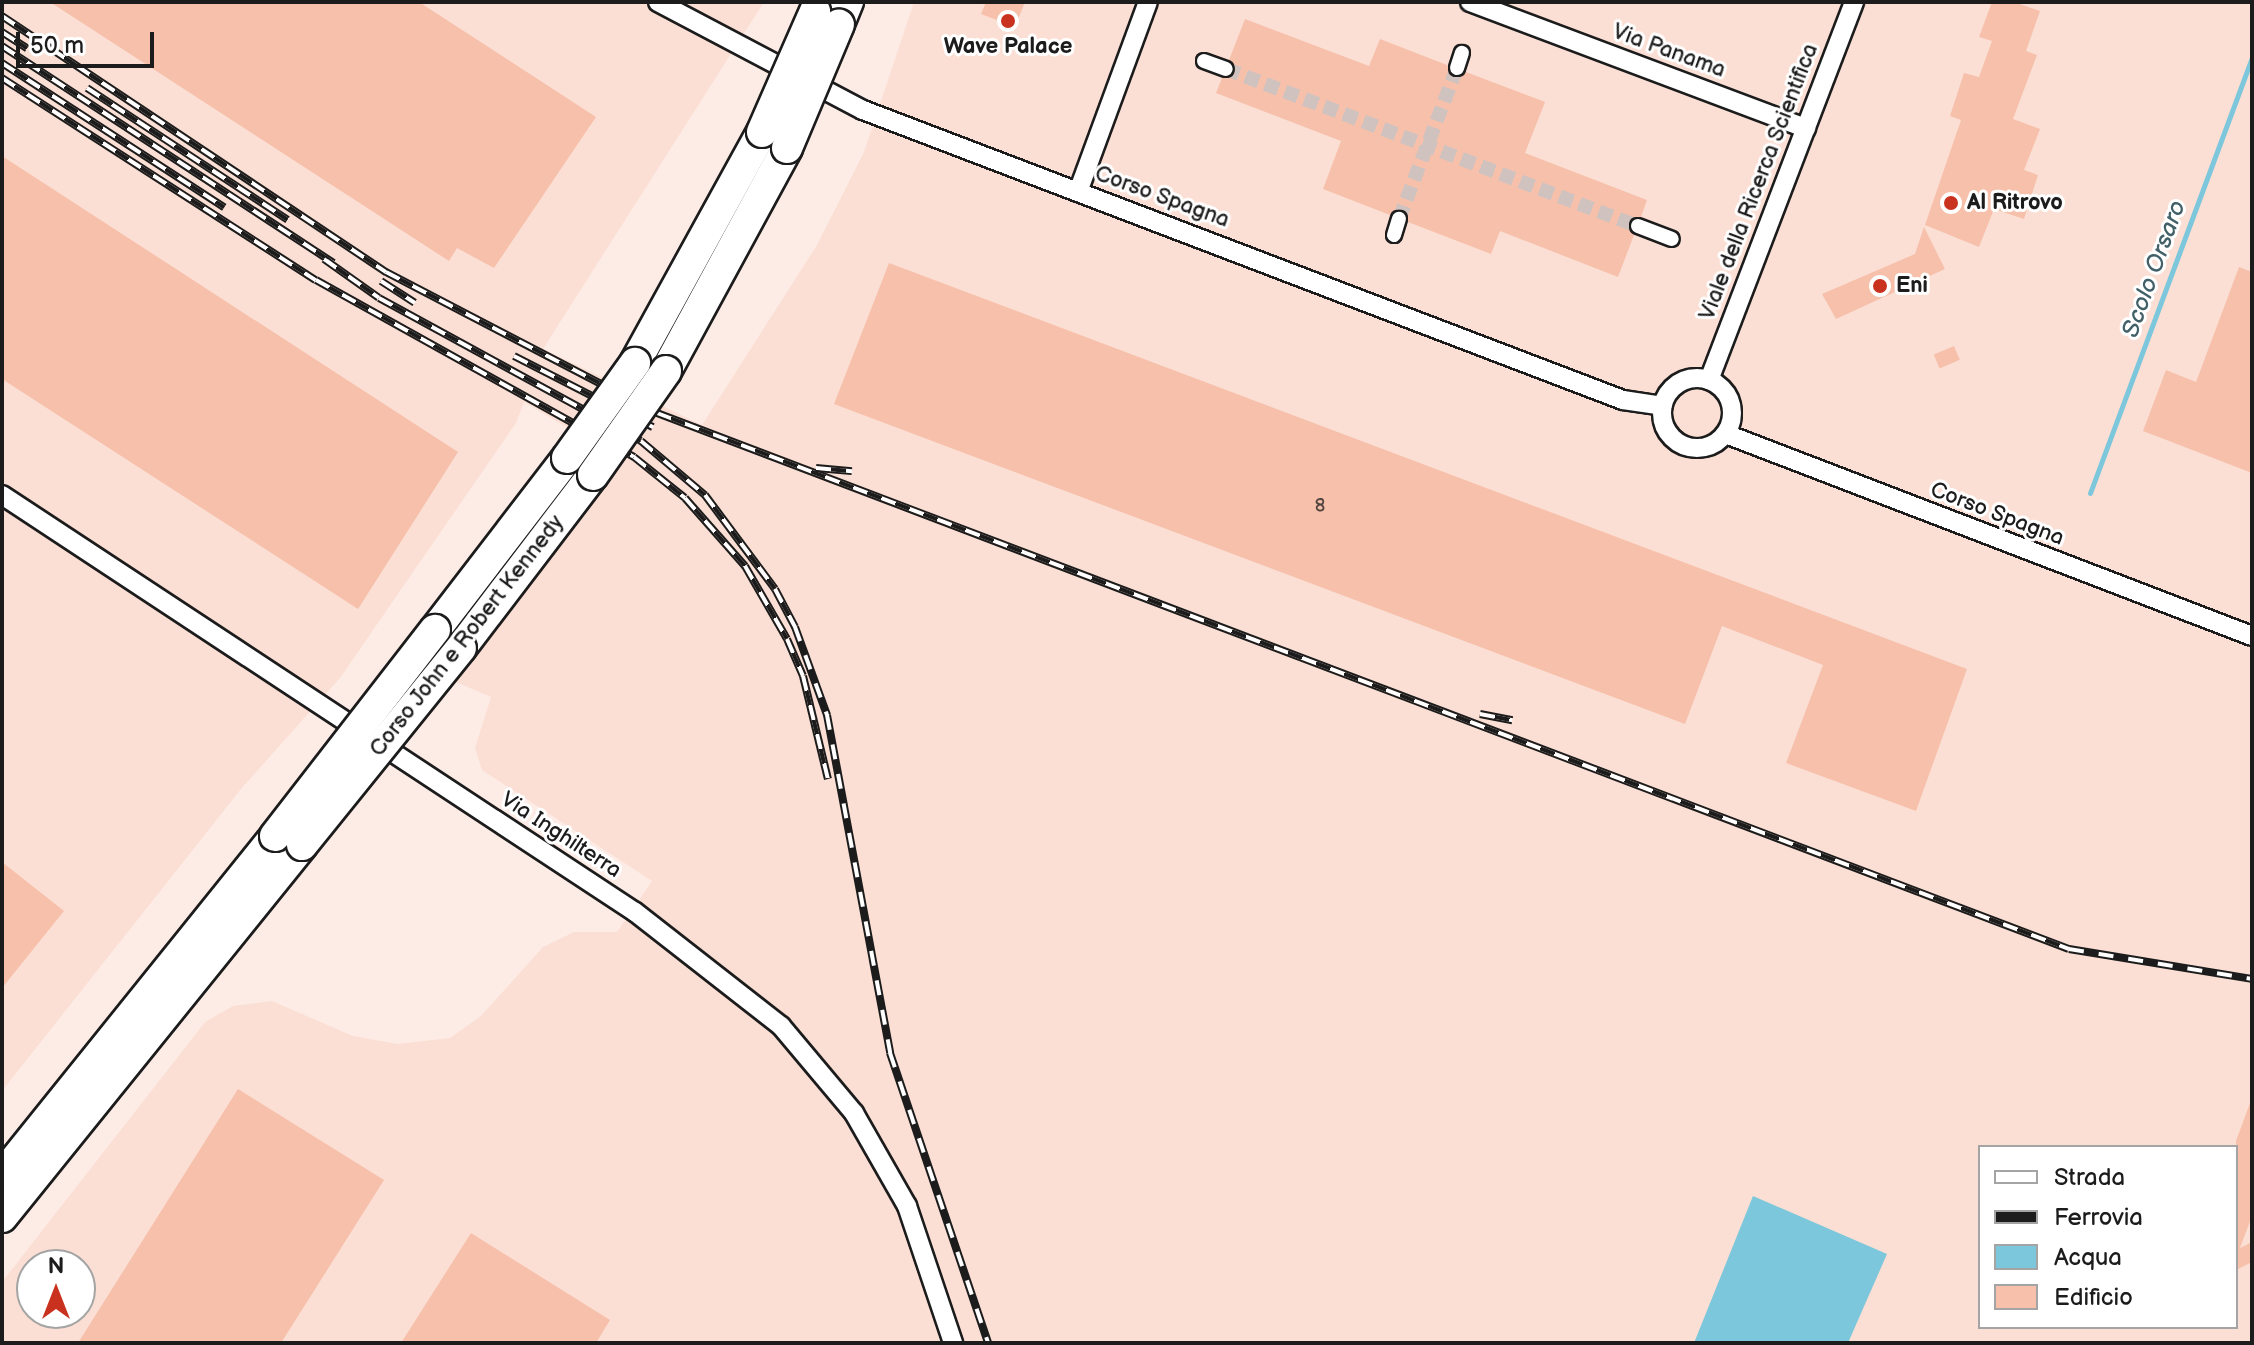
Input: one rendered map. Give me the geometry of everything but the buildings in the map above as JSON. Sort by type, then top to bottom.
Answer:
[{"type":"highway","name":"Corso John e Robert Kennedy","points":[[2,1176],[288,841],[461,648],[593,475],[666,371],[774,140],[830,10]]},
{"type":"highway","name":"Corso John e Robert Kennedy","points":[[2,1217],[288,841],[435,630],[567,458],[635,363],[774,140]]},
{"type":"street","name":"Corso Spagna","points":[[658,2],[863,110],[1623,400],[1663,406]]},
{"type":"street","points":[[1078,192],[1148,2]]},
{"type":"street","name":"Via Panama","points":[[1470,2],[1806,128]]},
{"type":"street","name":"Viale della Ricerca Scientifica","points":[[1709,380],[1854,2]]},
{"type":"street","points":[[1457,68],[1462,53]]},
{"type":"street","points":[[1204,61],[1226,69]]},
{"type":"street","points":[[1394,235],[1399,219]]},
{"type":"street","points":[[1638,226],[1672,239]]},
{"type":"street","points":[[1684,380],[1709,380],[1731,400],[1731,423],[1726,434],[1709,446],[1687,446],[1670,435],[1663,406],[1674,386],[1684,380]]},
{"type":"street","name":"Corso Spagna","points":[[1726,434],[2252,636]]},
{"type":"street","name":"Via Inghilterra","points":[[2,495],[635,912],[781,1026],[854,1113],[907,1206],[953,1343]]},
{"type":"shaded area","points":[[2,2],[764,2],[543,349],[702,425],[817,245],[864,152],[914,2],[2252,2],[2252,1343],[2,1343],[2,1282],[16,1264],[16,1329],[96,1329],[96,1249],[28,1249],[205,1022],[233,1006],[272,1001],[353,1036],[398,1044],[450,1038],[481,1016],[543,947],[574,932],[617,932],[652,881],[482,770],[475,748],[491,697],[444,677],[610,453],[524,402],[516,423],[340,678],[241,789],[2,1091]]},
{"type":"water","points":[[1753,1196],[1887,1254],[1848,1343],[1694,1343]]},
{"type":"waterway","name":"Scolo Orsaro","points":[[2090,493],[2252,57]]},
{"type":"tunnel","points":[[1399,219],[1457,68]]},
{"type":"tunnel","points":[[1226,69],[1638,226]]},
{"type":"railway","points":[[2,16],[386,272],[657,413],[2069,949],[2252,979]]},
{"type":"railway","points":[[2,32],[27,48]]},
{"type":"railway","points":[[2,46],[333,263]]},
{"type":"railway","points":[[2,63],[224,207]]},
{"type":"railway","points":[[2,78],[316,280],[634,457],[685,498],[745,566],[787,639],[803,676],[828,779]]},
{"type":"railway","points":[[87,88],[288,220]]},
{"type":"railway","points":[[324,259],[379,298],[641,441],[705,495],[775,589],[795,627],[827,715],[890,1053],[988,1343]]},
{"type":"railway","points":[[381,281],[415,303]]},
{"type":"railway","points":[[514,356],[653,427]]},
{"type":"railway","points":[[816,468],[852,471]]},
{"type":"railway","points":[[1480,714],[1512,720]]},
{"type":"place","name":"Wave Palace","points":[[1008,21]]},
{"type":"place","name":"Al Ritrovo","points":[[1951,203]]},
{"type":"place","name":"Eni","points":[[1880,286]]}]
